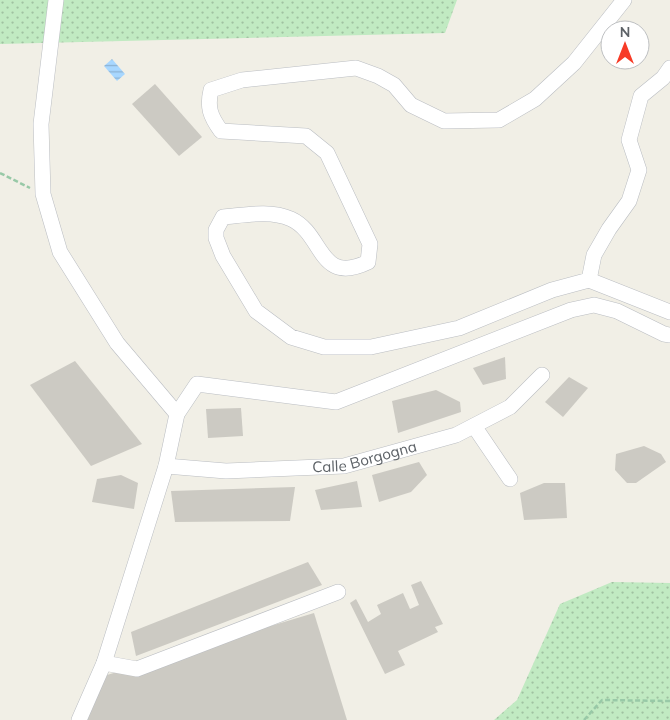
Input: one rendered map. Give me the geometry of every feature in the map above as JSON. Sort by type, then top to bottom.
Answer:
[{"type":"street","points":[[56,0],[41,124],[43,194],[60,252],[117,343],[177,414]]},
{"type":"street","points":[[624,0],[574,63],[535,99],[499,120],[444,121],[411,105],[394,85],[378,76],[356,68],[242,80],[211,90],[207,104],[212,119],[221,131],[306,136],[327,153],[370,244],[368,262],[353,268],[340,268],[326,261],[304,228],[293,220],[277,215],[265,214],[223,217],[216,230],[216,238],[223,256],[256,311],[291,337],[324,347],[371,347],[459,328],[552,290],[589,280],[670,312]]},
{"type":"street","points":[[589,280],[594,255],[609,229],[629,201],[639,170],[629,140],[641,96],[663,78],[670,68]]},
{"type":"street","points":[[79,720],[104,662],[123,603],[166,466],[177,414],[197,384],[336,402],[571,310],[594,305],[616,311],[664,334],[670,335]]},
{"type":"street","name":"Calle Borgogna","points":[[166,466],[226,471],[344,466],[456,435],[510,407],[542,375]]},
{"type":"street","points":[[474,426],[510,479]]},
{"type":"street","points":[[104,662],[137,669],[338,592]]},
{"type":"path","points":[[0,173],[43,194]]},
{"type":"path","points":[[584,720],[602,700],[670,701]]},
{"type":"green space","points":[[0,0],[457,0],[445,33],[0,44]]},
{"type":"green space","points":[[612,582],[670,583],[670,720],[494,720],[517,700],[560,604]]},
{"type":"water","points":[[112,59],[125,74],[117,81],[104,66]]},
{"type":"building","points":[[155,84],[202,137],[179,156],[132,104]]},
{"type":"building","points":[[505,357],[506,379],[483,385],[473,368]]},
{"type":"building","points":[[75,361],[142,444],[91,466],[30,385]]},
{"type":"building","points":[[569,377],[588,388],[563,417],[545,402]]},
{"type":"building","points":[[436,390],[460,402],[461,412],[398,433],[392,401]]},
{"type":"building","points":[[241,408],[243,436],[208,438],[206,409]]},
{"type":"building","points":[[644,446],[661,454],[666,462],[636,483],[627,483],[615,470],[616,454]]},
{"type":"building","points":[[419,462],[427,475],[411,492],[379,502],[372,475]]},
{"type":"building","points":[[121,475],[138,483],[134,509],[92,502],[97,479]]},
{"type":"building","points":[[357,481],[362,507],[321,510],[315,490]]},
{"type":"building","points":[[544,483],[565,483],[567,518],[524,520],[520,493]]},
{"type":"building","points":[[295,487],[290,521],[175,522],[171,491]]},
{"type":"building","points":[[308,562],[322,585],[136,656],[131,632]]},
{"type":"building","points":[[421,581],[443,624],[435,627],[438,632],[398,651],[405,665],[385,674],[350,603],[356,599],[368,622],[381,614],[377,605],[403,593],[410,609],[419,605],[411,585]]},
{"type":"building","points":[[314,613],[347,720],[72,720],[97,678]]}]
